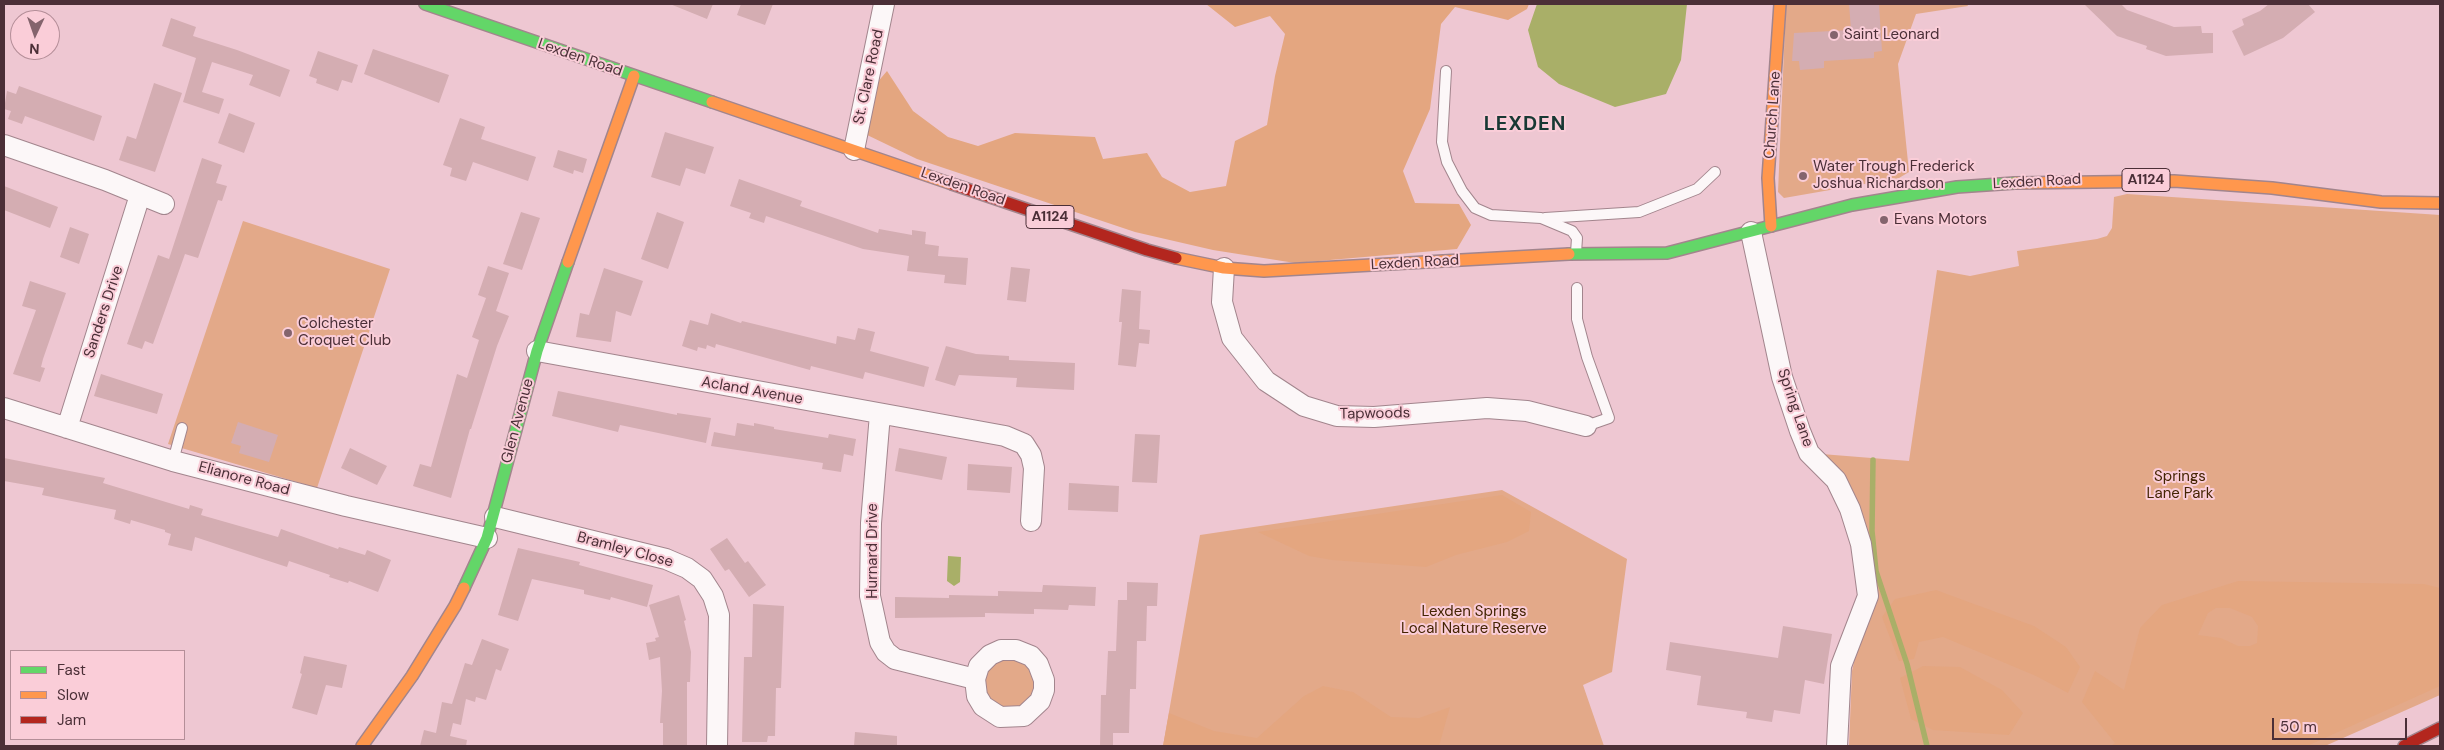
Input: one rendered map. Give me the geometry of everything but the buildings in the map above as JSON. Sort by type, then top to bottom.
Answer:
[{"type":"main road","name":"Lexden Road","points":[[425,4],[1146,250],[1224,268],[1264,271],[1576,254],[1667,253],[1852,205],[1957,187],[2038,181],[2174,181],[2272,188],[2381,202],[2440,203]]},
{"type":"main road","name":"Church Lane","points":[[1771,226],[1768,178],[1780,4]]},
{"type":"main road","name":"Glen Avenue","points":[[362,746],[412,676],[441,630],[455,606],[487,538],[537,352],[634,76]]},
{"type":"main road","points":[[2404,746],[2440,728]]},
{"type":"street","name":"St. Clare Road","points":[[854,150],[884,4]]},
{"type":"street","points":[[4,146],[105,180],[164,204]]},
{"type":"street","name":"Sanders Drive","points":[[67,428],[140,195]]},
{"type":"street","name":"Spring Lane","points":[[1751,232],[1782,377],[1800,431],[1809,453],[1836,480],[1850,508],[1861,544],[1868,596],[1841,666],[1837,746]]},
{"type":"street","name":"Tapwoods","points":[[1224,268],[1222,302],[1232,338],[1266,381],[1304,406],[1336,416],[1374,417],[1488,408],[1527,411],[1586,426]]},
{"type":"street","name":"Acland Avenue","points":[[537,352],[1005,436],[1024,444],[1031,455],[1034,468],[1031,521]]},
{"type":"street","name":"Elianore Road","points":[[4,408],[173,461],[346,506],[487,538]]},
{"type":"street","name":"Hurnard Drive","points":[[880,414],[870,523],[870,596],[880,642],[886,652],[895,659],[975,679]]},
{"type":"street","name":"Bramley Close","points":[[494,517],[666,559],[687,568],[702,580],[713,596],[719,616],[717,746]]},
{"type":"lane","points":[[1446,71],[1442,142],[1447,162],[1462,190],[1475,208],[1491,216],[1541,218],[1639,212],[1697,189],[1715,172]]},
{"type":"lane","points":[[1541,218],[1572,231],[1577,238],[1576,254]]},
{"type":"lane","points":[[1576,288],[1577,319],[1587,357],[1609,418],[1586,426]]},
{"type":"lane","points":[[173,461],[182,428]]},
{"type":"green space","points":[[1786,4],[1967,4],[1968,6],[1916,14],[1898,64],[1909,172],[1899,178],[1784,198],[1778,192]]},
{"type":"green space","name":"Springs Lane Park","points":[[2127,194],[2440,215],[2440,695],[2325,746],[1849,746],[1852,671],[1867,605],[1850,509],[1809,453],[1909,461],[1937,270],[1970,276],[2019,266],[2017,251],[2107,236],[2112,228],[2114,197]]},
{"type":"green space","name":"Colchester Croquet Club","points":[[243,221],[390,269],[317,488],[168,444]]},
{"type":"green space","name":"Lexden Springs Local Nature Reserve","points":[[1502,490],[1627,559],[1612,672],[1583,685],[1604,746],[1163,746],[1200,535]]},
{"type":"green space","points":[[1009,655],[1033,667],[1037,694],[1018,713],[983,700],[983,670]]},
{"type":"shaded area","points":[[1206,4],[1529,4],[1527,9],[1508,20],[1455,7],[1441,24],[1430,109],[1403,171],[1415,203],[1459,204],[1471,225],[1457,249],[1295,263],[1213,250],[1135,232],[917,159],[863,133],[870,91],[887,71],[913,111],[948,137],[978,146],[1015,133],[1095,137],[1103,159],[1147,153],[1162,177],[1190,192],[1226,186],[1235,141],[1267,125],[1275,76],[1285,34],[1270,16],[1235,27]]},
{"type":"shaded area","points":[[1537,4],[1687,4],[1681,60],[1666,94],[1615,107],[1559,84],[1538,67],[1528,30]]},
{"type":"shaded area","points":[[1502,495],[1531,512],[1529,531],[1507,542],[1456,555],[1426,567],[1332,560],[1309,556],[1258,532]]},
{"type":"shaded area","points":[[948,556],[961,557],[960,582],[954,586],[947,581]]},
{"type":"shaded area","points":[[2238,581],[2424,584],[2440,588],[2440,686],[2307,746],[2111,746],[2115,743],[2082,702],[2095,671],[2124,690],[2140,628],[2162,605]],"holes":[[[2216,608],[2230,608],[2252,617],[2258,626],[2257,643],[2250,646],[2238,646],[2221,638],[2198,635],[2208,613]]]},
{"type":"shaded area","points":[[1936,590],[2034,626],[2066,647],[2080,667],[2068,693],[2036,676],[1943,637],[1919,642],[1914,659],[1899,661],[1882,617],[1895,599]]},
{"type":"shaded area","points":[[1923,666],[1960,667],[2002,690],[2023,713],[2009,735],[1933,730],[1911,719],[1900,678]]},
{"type":"shaded area","points":[[1323,686],[1353,692],[1391,717],[1419,718],[1450,707],[1439,746],[1163,746],[1169,713],[1214,731],[1257,738],[1304,696]]},
{"type":"waterway","points":[[1873,460],[1872,531],[1876,571],[1907,664],[1927,746]]},
{"type":"traffic: fast","points":[[425,4],[712,102]]},
{"type":"traffic: fast","points":[[1569,254],[1667,253],[1852,205],[1957,187],[2015,183]]},
{"type":"traffic: fast","points":[[464,588],[487,538],[537,351],[568,262]]},
{"type":"traffic: slow","points":[[1771,226],[1768,178],[1780,4]]},
{"type":"traffic: slow","points":[[568,262],[634,76]]},
{"type":"traffic: slow","points":[[712,102],[952,184]]},
{"type":"traffic: slow","points":[[2015,183],[2174,181],[2272,188],[2381,202],[2440,203]]},
{"type":"traffic: slow","points":[[1176,258],[1224,268],[1264,271],[1569,254]]},
{"type":"traffic: slow","points":[[362,746],[412,676],[464,588]]},
{"type":"traffic: jam","points":[[952,184],[1147,250],[1176,258]]},
{"type":"traffic: jam","points":[[2404,746],[2440,728]]},
{"type":"place","name":"Saint Leonard","points":[[1834,35]]},
{"type":"place","name":"Water Trough Frederick Joshua Richardson","points":[[1803,176]]},
{"type":"place","name":"Evans Motors","points":[[1884,220]]},
{"type":"place","name":"Colchester Croquet Club","points":[[288,333]]},
{"type":"district","name":"LEXDEN","points":[[1525,125]]}]
